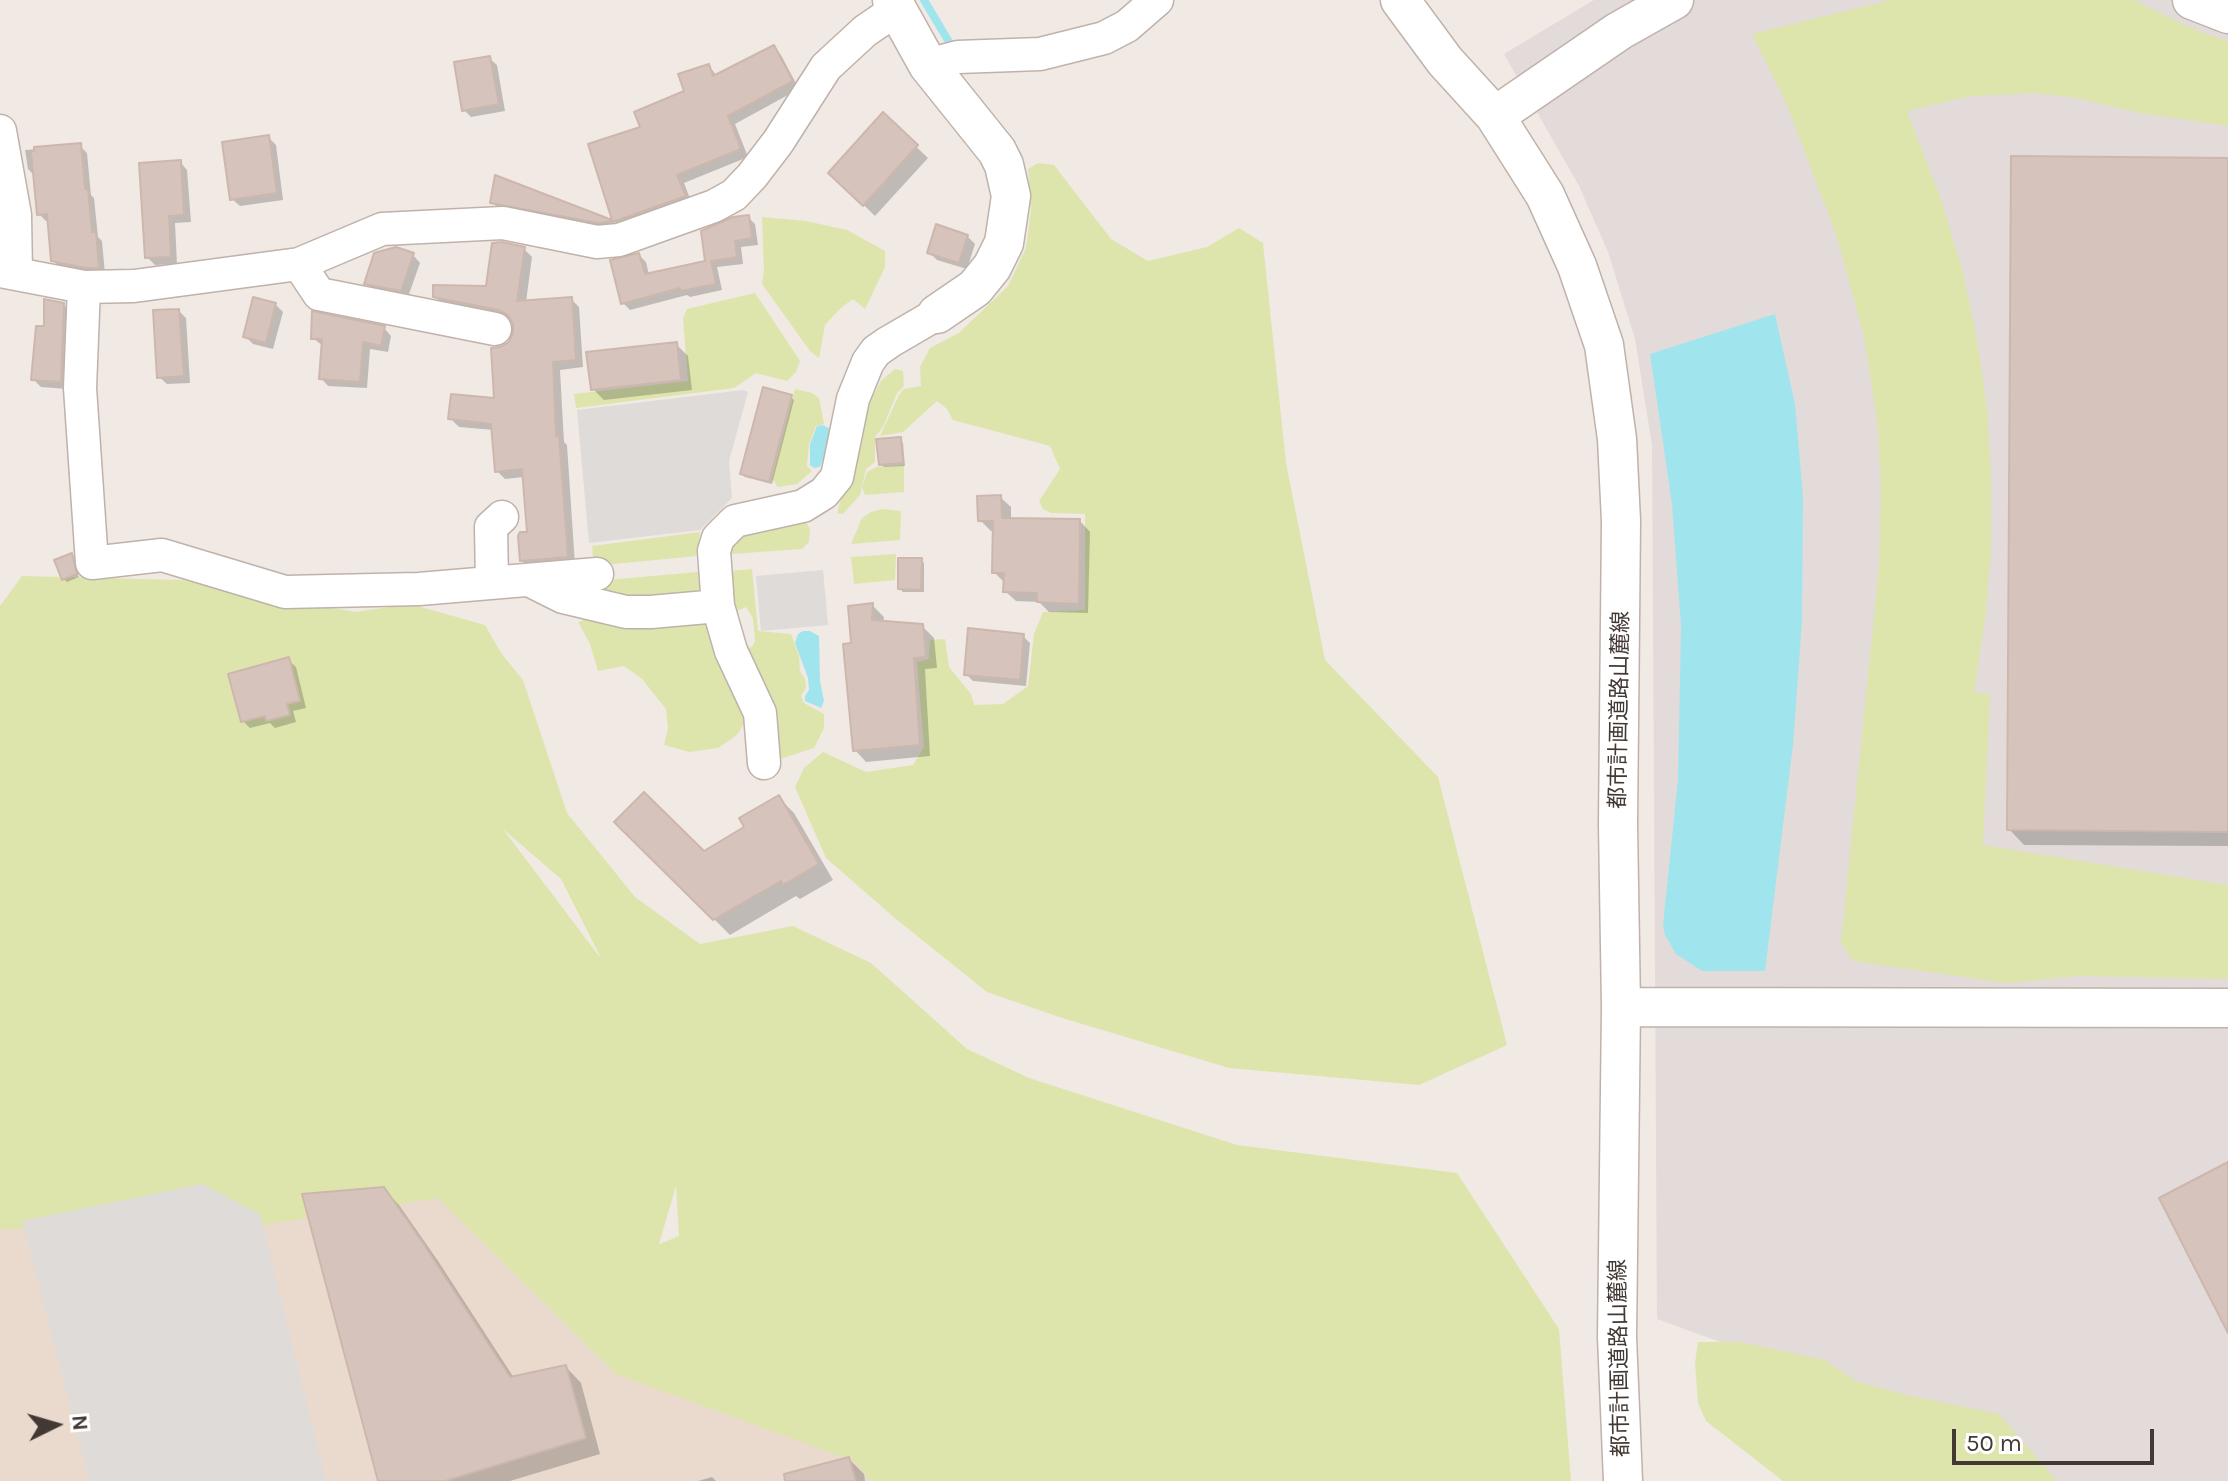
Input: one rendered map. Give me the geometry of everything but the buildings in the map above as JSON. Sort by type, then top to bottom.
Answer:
[{"type":"street","points":[[928,65],[958,57],[1040,54],[1104,38],[1127,26],[1157,0]]},
{"type":"street","name":"都市計画道路山麓線","points":[[1400,0],[1445,61],[1495,116],[1545,195],[1577,266],[1604,345],[1617,439],[1621,521],[1617,1337],[1623,1481]]},
{"type":"street","points":[[1495,116],[1619,31],[1674,0]]},
{"type":"street","points":[[2192,0],[2228,14]]},
{"type":"street","points":[[0,131],[15,215],[8,273],[84,287],[134,286],[299,264],[382,229],[503,223],[597,242],[619,240],[714,206],[734,195],[752,176],[826,67],[895,5],[928,65],[997,151],[1004,165],[1011,196],[1008,229],[992,267],[975,288],[882,346],[868,362],[853,399],[837,477],[824,493],[803,506],[735,521],[718,538],[714,551],[718,606],[731,651],[760,713],[764,763]]},
{"type":"street","points":[[299,264],[319,294],[495,329]]},
{"type":"street","points":[[84,287],[80,388],[92,563],[162,555],[285,592],[419,589],[597,574]]},
{"type":"street","points":[[492,583],[491,527],[502,517]]},
{"type":"street","points":[[528,579],[563,597],[626,612],[718,606]]},
{"type":"street","points":[[1621,1007],[2228,1008]]},
{"type":"shaded area","points":[[1594,0],[2228,0],[2228,1481],[2029,1481],[1905,1409],[1657,1319],[1652,445],[1635,339],[1608,252],[1579,186],[1504,54]]},
{"type":"shaded area","points":[[743,390],[748,392],[729,461],[732,498],[700,530],[589,543],[577,410]]},
{"type":"shaded area","points":[[823,570],[828,625],[761,631],[756,576]]},
{"type":"shaded area","points":[[450,1174],[904,1481],[0,1481],[0,1191]]},
{"type":"shaded area","points":[[202,1184],[260,1214],[326,1481],[90,1481],[22,1221]]},
{"type":"green space","points":[[1891,0],[2134,0],[2188,27],[2228,41],[2228,126],[2035,93],[1971,96],[1907,111],[1942,202],[1962,269],[1977,338],[1987,408],[1991,550],[1974,692],[1990,694],[1983,845],[2228,885],[2228,979],[2078,976],[2006,983],[1853,961],[1841,943],[1879,566],[1881,482],[1877,420],[1864,337],[1837,237],[1787,105],[1752,34]]},
{"type":"green space","points":[[1038,163],[1054,165],[1111,239],[1148,261],[1207,247],[1239,228],[1263,243],[1286,463],[1325,660],[1438,777],[1507,1045],[1419,1085],[1229,1068],[987,992],[826,858],[795,787],[804,768],[823,752],[866,772],[913,765],[924,747],[917,662],[929,659],[930,640],[945,639],[949,667],[971,694],[974,705],[1003,704],[1028,686],[1034,634],[1043,612],[1085,610],[1085,514],[1051,513],[1043,509],[1039,501],[1060,469],[1050,446],[953,420],[947,409],[937,401],[903,432],[880,436],[899,395],[904,389],[921,386],[920,367],[930,348],[959,333],[1008,286],[1026,248],[1031,210],[1028,169]]},
{"type":"green space","points":[[762,217],[806,221],[847,230],[885,251],[885,267],[865,309],[853,299],[825,325],[819,358],[810,351],[762,284]]},
{"type":"green space","points":[[755,293],[800,361],[796,372],[787,381],[756,373],[734,388],[576,408],[574,394],[688,381],[683,318],[687,309]]},
{"type":"green space","points":[[895,369],[903,371],[904,386],[897,393],[883,427],[875,437],[875,462],[866,469],[860,495],[843,514],[837,513],[868,405],[881,381]]},
{"type":"green space","points":[[795,389],[819,398],[824,424],[816,426],[809,444],[807,466],[812,471],[797,484],[778,487],[772,479]]},
{"type":"green space","points":[[904,465],[904,492],[865,495],[862,487],[867,472],[876,467]]},
{"type":"green space","points":[[882,509],[901,511],[900,540],[851,544],[862,518]]},
{"type":"green space","points":[[794,521],[806,522],[810,529],[809,542],[802,549],[731,554],[740,535]]},
{"type":"green space","points":[[700,532],[696,556],[594,566],[592,546]]},
{"type":"green space","points":[[896,554],[895,580],[854,584],[851,557]]},
{"type":"green space","points":[[752,569],[758,631],[791,634],[805,679],[806,688],[801,696],[804,703],[824,714],[824,728],[814,748],[780,759],[774,711],[754,670],[748,648],[755,641],[753,618],[746,607],[737,611],[732,607],[730,571]]},
{"type":"green space","points":[[698,572],[700,598],[601,596],[596,581]]},
{"type":"green space","points":[[22,576],[182,580],[355,612],[410,604],[485,625],[501,653],[523,680],[567,813],[635,897],[700,944],[793,926],[871,963],[967,1049],[1029,1078],[1237,1145],[1457,1173],[1559,1329],[1571,1481],[870,1481],[856,1462],[616,1374],[438,1198],[268,1224],[0,1229],[0,606]],"holes":[[[503,829],[561,879],[600,956],[599,956]],[[676,1186],[679,1236],[659,1244]]]},
{"type":"green space","points":[[704,616],[726,679],[747,719],[737,735],[718,748],[690,752],[664,745],[668,729],[666,709],[642,679],[624,666],[598,671],[590,644],[578,622],[589,618]]},
{"type":"green space","points":[[1698,1342],[1740,1342],[1825,1360],[1856,1381],[1999,1414],[2057,1481],[1783,1481],[1706,1421],[1698,1403],[1695,1363]]},
{"type":"water","points":[[1775,314],[1795,404],[1803,497],[1802,621],[1793,745],[1765,971],[1702,971],[1676,954],[1663,925],[1678,779],[1681,626],[1672,504],[1650,354]]},
{"type":"water","points":[[817,426],[830,429],[829,445],[820,467],[814,468],[810,465],[810,444]]},
{"type":"water","points":[[803,631],[819,636],[820,681],[824,701],[821,708],[805,701],[809,690],[808,678],[795,643],[798,634]]},
{"type":"waterway","points":[[924,0],[952,47]]}]
